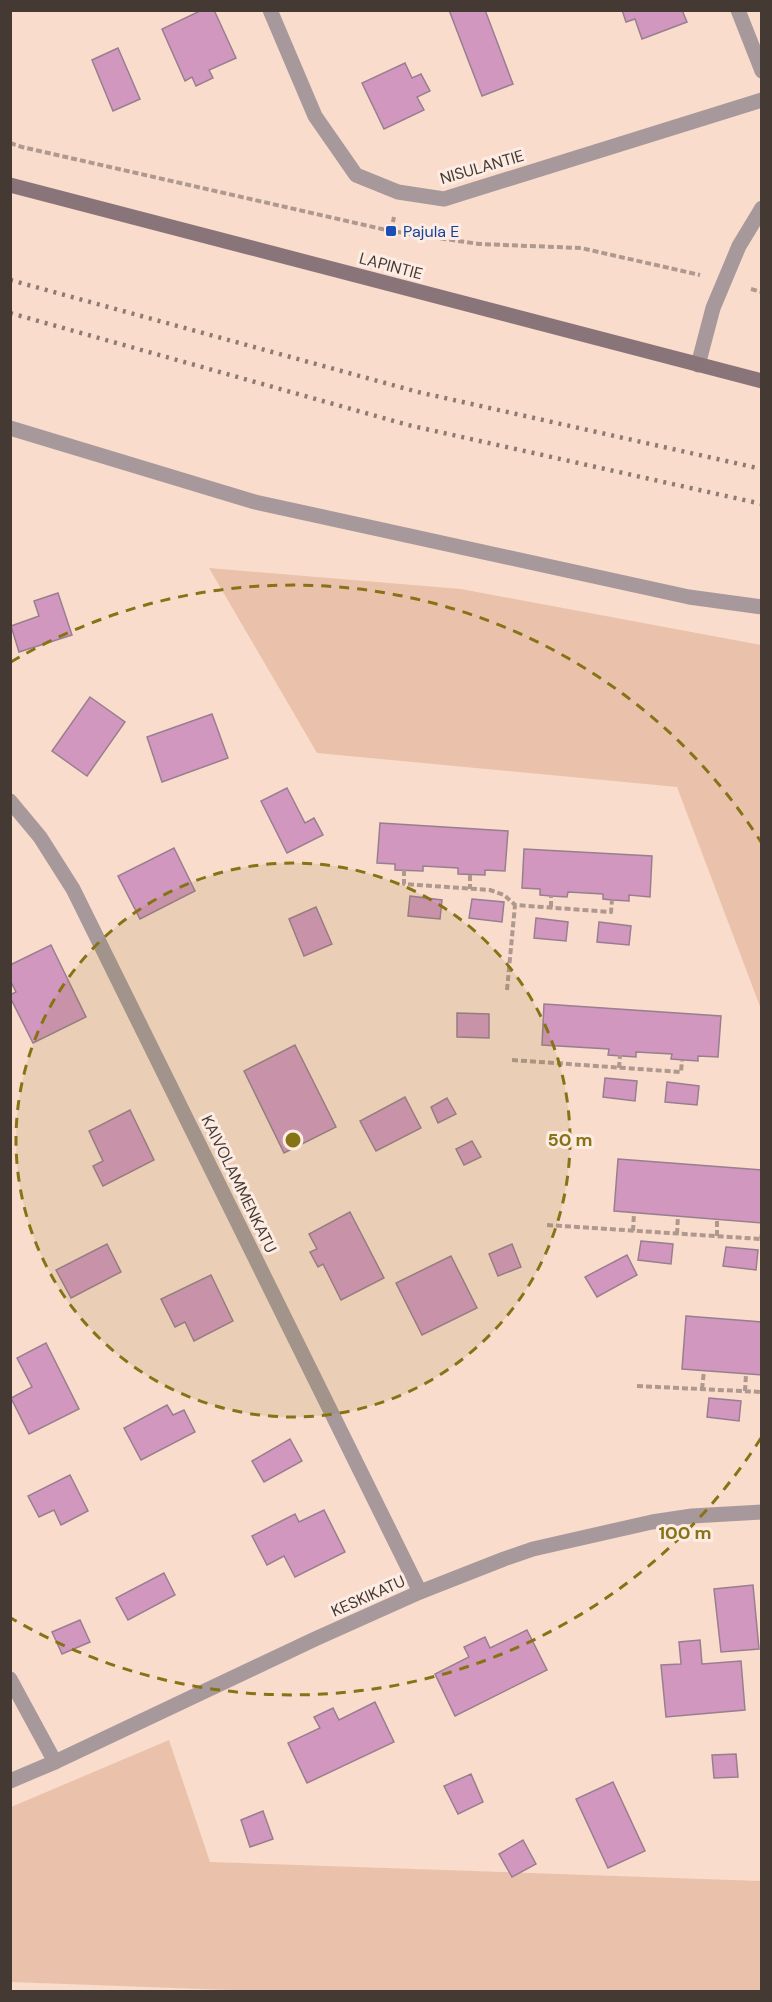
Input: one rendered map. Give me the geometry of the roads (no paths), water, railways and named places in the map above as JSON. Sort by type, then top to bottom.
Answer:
[{"type":"main road","name":"LAPINTIE","points":[[10,185],[762,381]]},
{"type":"street","name":"NISULANTIE","points":[[270,10],[315,116],[356,175],[398,192],[444,199],[762,100]]},
{"type":"street","points":[[738,10],[762,71]]},
{"type":"street","points":[[698,365],[713,308],[739,246],[762,208]]},
{"type":"street","points":[[10,428],[255,502],[689,597],[762,607]]},
{"type":"street","name":"KAIVOLAMMENKATU","points":[[10,801],[40,837],[73,889],[420,1592]]},
{"type":"street","name":"KESKIKATU","points":[[10,1781],[55,1762],[296,1647],[420,1592],[533,1548],[593,1534],[692,1516],[762,1512]]},
{"type":"street","points":[[10,1678],[55,1762]]},
{"type":"railway","points":[[10,280],[418,392],[762,469]]},
{"type":"railway","points":[[10,313],[408,425],[762,504]]},
{"type":"place","name":"Pajula E","points":[[391,231]]}]
